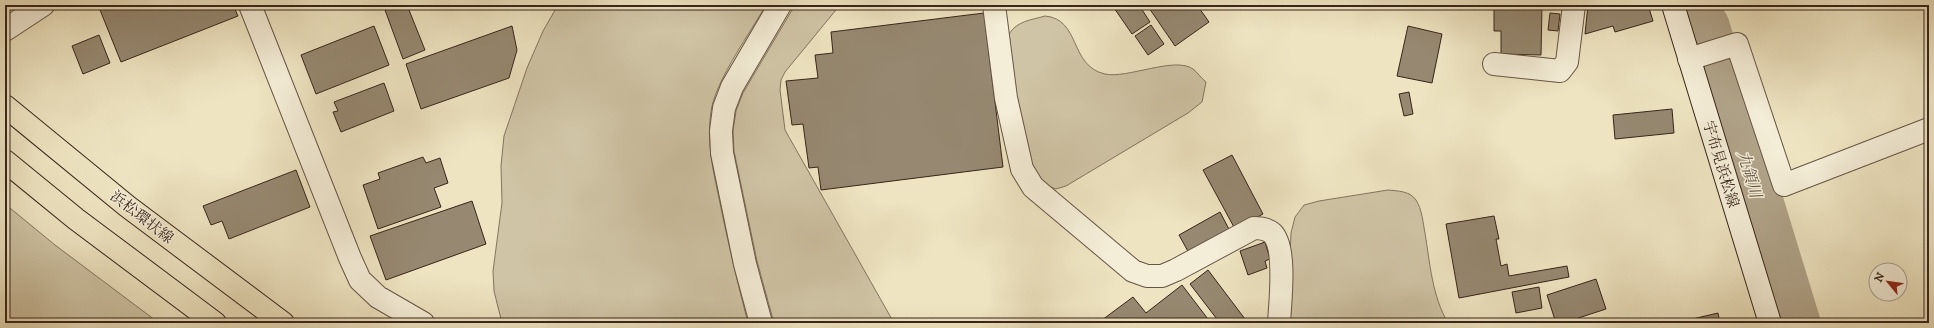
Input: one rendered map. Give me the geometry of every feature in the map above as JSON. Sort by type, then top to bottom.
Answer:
[{"type":"main road","name":"浜松環状線","points":[[5,106],[139,215],[283,323]]},
{"type":"main road","points":[[5,161],[76,219],[215,323]]},
{"type":"street","points":[[5,30],[44,5]]},
{"type":"street","points":[[250,5],[360,280],[378,297],[423,323]]},
{"type":"street","points":[[761,323],[745,264],[722,153],[721,131],[724,108],[732,87],[780,5]]},
{"type":"street","points":[[994,5],[1006,98],[1022,169],[1033,187],[1133,271],[1147,276],[1162,276],[1176,270],[1254,228],[1272,233],[1278,243],[1282,263],[1279,323]]},
{"type":"street","points":[[1494,64],[1560,71],[1567,62],[1574,5]]},
{"type":"street","name":"宇布見浜松線","points":[[1672,5],[1707,54],[1770,323]]},
{"type":"street","points":[[1707,54],[1737,44],[1784,185],[1929,129]]},
{"type":"shaded area","points":[[558,5],[766,5],[721,82],[712,106],[709,132],[713,170],[730,252],[748,323],[502,323],[494,291],[493,271],[502,203],[501,166],[504,136],[527,68],[543,31]]},
{"type":"shaded area","points":[[795,5],[840,5],[785,72],[781,80],[780,90],[785,130],[894,323],[774,323],[757,261],[734,151],[733,131],[736,111],[743,93]]},
{"type":"shaded area","points":[[1045,16],[1056,19],[1064,25],[1086,62],[1094,69],[1105,74],[1126,74],[1175,65],[1193,69],[1206,82],[1202,102],[1188,113],[1066,186],[1056,189],[1046,185],[1030,166],[1014,97],[1009,34],[1016,26],[1020,24]]},
{"type":"shaded area","points":[[1388,190],[1407,193],[1416,200],[1420,208],[1435,291],[1438,302],[1448,323],[1287,323],[1291,233],[1295,217],[1304,205],[1319,201]]},
{"type":"shaded area","points":[[5,204],[55,245],[159,323],[5,323]]},
{"type":"building","points":[[98,5],[233,5],[238,16],[121,62]]},
{"type":"building","points":[[399,5],[407,5],[425,50],[403,59],[385,10]]},
{"type":"building","points":[[1112,5],[1139,5],[1150,22],[1132,34]]},
{"type":"building","points":[[1147,5],[1197,5],[1209,22],[1175,46]]},
{"type":"building","points":[[1410,5],[1455,5],[1455,8]]},
{"type":"building","points":[[1494,5],[1542,5],[1541,55],[1501,54],[1501,31],[1494,31]]},
{"type":"building","points":[[1588,5],[1648,5],[1653,21],[1615,32],[1613,26],[1585,34]]},
{"type":"building","points":[[984,13],[1003,167],[821,190],[818,167],[809,168],[803,124],[792,125],[786,81],[818,78],[815,55],[833,53],[831,32]]},
{"type":"building","points":[[1550,13],[1560,14],[1558,31],[1548,30]]},
{"type":"building","points":[[1151,25],[1164,44],[1148,55],[1135,36]]},
{"type":"building","points":[[374,26],[389,65],[316,94],[301,55]]},
{"type":"building","points":[[512,26],[517,50],[509,78],[421,109],[406,64]]},
{"type":"building","points":[[1408,26],[1442,34],[1432,83],[1397,76]]},
{"type":"building","points":[[99,35],[110,63],[83,74],[72,46]]},
{"type":"building","points":[[384,83],[394,111],[341,132],[333,112],[338,111],[334,102]]},
{"type":"building","points":[[1409,92],[1413,114],[1404,116],[1399,94]]},
{"type":"building","points":[[1672,109],[1674,133],[1615,139],[1613,115]]},
{"type":"building","points":[[1232,155],[1263,214],[1235,229],[1203,170]]},
{"type":"building","points":[[423,157],[426,163],[440,158],[448,183],[434,188],[441,207],[378,229],[363,185],[380,179],[378,173]]},
{"type":"building","points":[[296,170],[310,207],[229,239],[222,221],[211,225],[203,206]]},
{"type":"building","points":[[472,201],[486,244],[386,280],[370,236]]},
{"type":"building","points":[[1220,212],[1231,233],[1190,255],[1179,235]]},
{"type":"building","points":[[1494,216],[1499,239],[1496,239],[1501,266],[1507,264],[1509,276],[1567,266],[1569,277],[1459,298],[1446,224]]},
{"type":"building","points":[[1265,242],[1270,259],[1265,261],[1267,268],[1248,275],[1240,251]]},
{"type":"building","points":[[1208,270],[1245,319],[1240,323],[1220,323],[1190,284]]},
{"type":"building","points":[[1596,279],[1606,309],[1563,323],[1556,323],[1547,295]]},
{"type":"building","points":[[1182,285],[1211,323],[1098,323],[1133,297],[1146,313]]},
{"type":"building","points":[[1539,287],[1542,308],[1516,313],[1512,292]]},
{"type":"building","points":[[1718,313],[1720,323],[1675,323]]},
{"type":"waterway","name":"九領川","points":[[1705,26],[1796,323]]}]
